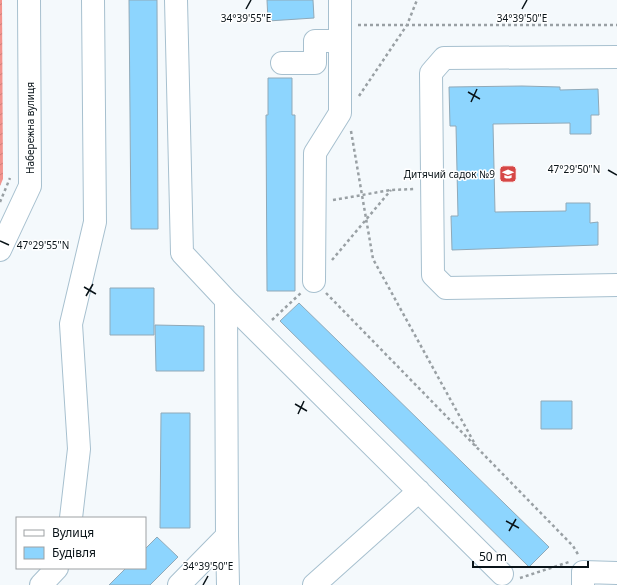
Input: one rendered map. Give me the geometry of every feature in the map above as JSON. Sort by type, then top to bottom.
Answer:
[{"type":"street","name":"Набережна вулиця","points":[[0,250],[30,186],[29,0]]},
{"type":"street","points":[[72,517],[79,449],[71,324],[95,222],[93,0]]},
{"type":"street","points":[[176,0],[182,253],[226,300],[419,491],[510,576]]},
{"type":"street","points":[[314,281],[315,153],[340,113],[340,0]]},
{"type":"street","points":[[282,63],[315,63],[315,41],[339,33]]},
{"type":"street","points":[[617,57],[444,58],[431,72],[433,275],[446,288],[617,285]]},
{"type":"street","points":[[226,300],[228,585]]},
{"type":"street","points":[[314,585],[419,491]]},
{"type":"street","points":[[179,585],[227,536]]},
{"type":"street","points":[[41,585],[57,569]]},
{"type":"street","points":[[583,585],[583,572],[617,572]]},
{"type":"path","points":[[356,99],[407,25],[417,0]]},
{"type":"path","points":[[339,33],[407,25],[617,25]]},
{"type":"path","points":[[350,126],[374,258],[476,446]]},
{"type":"path","name":"Набережна вулиця","points":[[0,202],[10,180],[10,172]]},
{"type":"path","points":[[315,203],[391,190],[432,189]]},
{"type":"path","points":[[259,332],[314,281],[391,190]]},
{"type":"path","points":[[314,281],[573,546],[580,558],[510,576]]},
{"type":"water","points":[[0,0],[2,0],[3,179],[0,186]]},
{"type":"building","points":[[129,0],[157,0],[158,229],[131,229]]},
{"type":"building","points":[[267,0],[313,0],[314,18],[268,21]]},
{"type":"building","points":[[268,78],[292,78],[292,115],[295,115],[295,291],[267,291],[266,115],[268,115]]},
{"type":"building","points":[[449,87],[560,87],[560,90],[598,89],[599,115],[591,115],[591,134],[570,134],[570,123],[493,124],[495,212],[566,211],[566,203],[590,203],[590,223],[598,222],[598,245],[452,250],[451,216],[458,216],[456,126],[450,126]]},
{"type":"building","points":[[110,288],[154,288],[154,335],[110,335]]},
{"type":"building","points":[[299,303],[549,547],[529,567],[280,321]]},
{"type":"building","points":[[155,325],[204,326],[204,371],[156,371]]},
{"type":"building","points":[[541,401],[572,401],[572,429],[541,429]]},
{"type":"building","points":[[161,413],[190,413],[190,528],[160,528]]},
{"type":"building","points":[[157,537],[178,557],[150,585],[109,585],[125,569],[146,569],[146,548]]},
{"type":"place","name":"Дитячий садок №9","points":[[508,174]]}]
